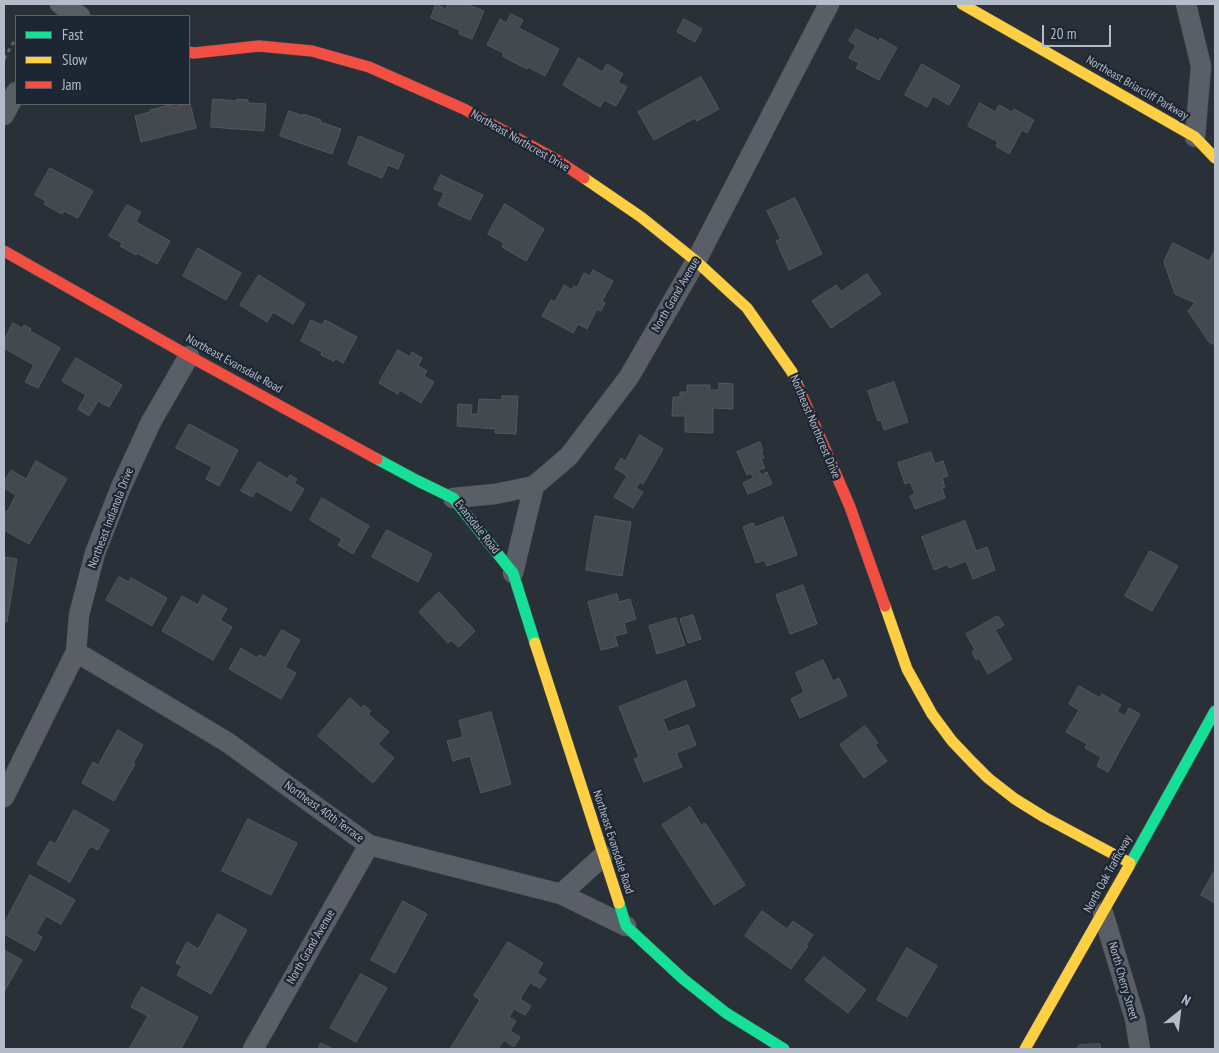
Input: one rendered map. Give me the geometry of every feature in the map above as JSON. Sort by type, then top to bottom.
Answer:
[{"type":"street","name":"North Grand Avenue","points":[[534,486],[569,456],[629,376],[696,261],[829,4]]},
{"type":"street","name":"Northeast Briarcliff Parkway","points":[[962,4],[1200,137],[1215,158]]},
{"type":"street","points":[[1186,4],[1202,66],[1200,137]]},
{"type":"street","name":"Northeast Northcrest Drive","points":[[190,52],[259,46],[312,51],[369,67],[464,109],[557,160],[641,216],[696,261],[747,308],[792,372],[850,507],[907,669],[932,714],[952,741],[972,762],[988,778],[1015,799],[1044,818],[1130,863]]},
{"type":"street","points":[[4,115],[15,94]]},
{"type":"street","name":"Northeast Evansdale Road","points":[[4,251],[189,356],[418,481],[453,498]]},
{"type":"street","name":"Northeast Indianola Drive","points":[[4,797],[76,652],[79,614],[95,553],[121,487],[151,422],[189,356]]},
{"type":"street","points":[[513,573],[534,486]]},
{"type":"street","name":"Evansdale Road","points":[[453,498],[495,494],[534,486]]},
{"type":"street","name":"Evansdale Road","points":[[453,498],[513,573]]},
{"type":"street","name":"Northeast Evansdale Road","points":[[513,573],[626,926],[682,978],[726,1013],[784,1049]]},
{"type":"street","name":"Northeast 40th Terrace","points":[[76,652],[228,742],[369,845],[561,894],[626,926]]},
{"type":"street","name":"North Oak Trafficway","points":[[1025,1049],[1215,712]]},
{"type":"street","name":"North Grand Avenue","points":[[253,1049],[369,845]]},
{"type":"street","points":[[561,894],[603,856]]},
{"type":"street","name":"North Cherry Street","points":[[1103,913],[1135,1020],[1140,1049]]},
{"type":"path","points":[[4,59],[15,40]]},
{"type":"building","points":[[436,4],[446,9],[448,4],[466,4],[484,11],[472,39],[459,34],[460,30],[431,18]]},
{"type":"building","points":[[511,14],[523,20],[519,28],[559,49],[545,76],[502,56],[504,53],[487,45],[500,19],[506,23]]},
{"type":"building","points":[[684,19],[702,29],[695,42],[677,32]]},
{"type":"building","points":[[856,29],[879,41],[880,38],[897,48],[879,80],[856,68],[859,63],[849,58],[856,45],[849,41]]},
{"type":"building","points":[[579,58],[602,72],[607,64],[623,74],[618,82],[627,87],[616,106],[604,100],[600,107],[563,85]]},
{"type":"building","points":[[922,64],[960,86],[949,105],[933,96],[927,107],[905,95]]},
{"type":"building","points":[[701,77],[719,109],[697,121],[695,118],[654,140],[638,112]]},
{"type":"building","points":[[213,99],[248,100],[248,103],[266,104],[264,131],[211,127]]},
{"type":"building","points":[[190,103],[196,128],[141,142],[135,116],[169,105],[173,105],[174,107],[190,105]]},
{"type":"building","points":[[980,103],[995,112],[999,105],[1012,112],[1014,109],[1034,120],[1027,133],[1022,130],[1009,154],[996,146],[998,142],[968,126]]},
{"type":"building","points":[[289,111],[321,120],[320,122],[341,129],[332,154],[280,136]]},
{"type":"building","points":[[359,136],[404,155],[398,169],[388,165],[382,178],[348,164]]},
{"type":"building","points":[[50,168],[93,191],[78,218],[64,211],[62,214],[44,204],[46,201],[35,195]]},
{"type":"building","points":[[441,175],[483,195],[470,220],[438,205],[444,193],[434,189]]},
{"type":"building","points":[[795,198],[822,254],[789,270],[776,241],[781,239],[767,211]]},
{"type":"building","points":[[505,204],[544,229],[526,261],[502,247],[504,243],[488,234]]},
{"type":"building","points":[[127,205],[141,212],[136,222],[170,241],[157,264],[120,246],[122,243],[109,236]]},
{"type":"building","points":[[1173,243],[1209,261],[1215,250],[1215,345],[1209,342],[1188,311],[1195,303],[1175,294],[1164,262]]},
{"type":"building","points":[[198,248],[241,273],[226,300],[183,276]]},
{"type":"building","points":[[593,270],[613,281],[602,301],[605,303],[601,311],[597,309],[587,329],[578,324],[573,333],[542,316],[551,300],[555,302],[564,285],[572,290],[574,286],[577,288],[584,273],[590,276]]},
{"type":"building","points":[[867,274],[881,294],[831,328],[812,301],[836,285],[841,291]]},
{"type":"building","points":[[259,275],[305,304],[293,324],[273,312],[267,322],[240,305]]},
{"type":"building","points":[[311,320],[322,325],[325,320],[357,337],[343,363],[321,355],[322,352],[301,341]]},
{"type":"building","points":[[13,323],[22,328],[24,325],[31,329],[30,331],[60,348],[38,388],[25,382],[34,365],[4,348],[4,341]]},
{"type":"building","points":[[398,350],[410,357],[412,352],[422,358],[418,366],[427,371],[424,376],[434,382],[421,403],[400,390],[398,394],[379,383]]},
{"type":"building","points":[[76,358],[122,385],[109,407],[98,401],[89,416],[78,409],[86,395],[62,381]]},
{"type":"building","points":[[894,382],[908,422],[884,430],[881,420],[878,421],[868,391]]},
{"type":"building","points":[[719,383],[733,384],[733,409],[713,408],[713,433],[685,432],[685,416],[672,416],[673,397],[680,397],[680,392],[687,392],[687,385],[710,385],[710,390],[719,390]]},
{"type":"building","points":[[502,396],[518,396],[516,434],[495,433],[496,429],[457,426],[458,404],[472,405],[471,414],[478,414],[479,399],[502,400]]},
{"type":"building","points":[[189,424],[238,450],[219,486],[206,479],[212,467],[176,448]]},
{"type":"building","points":[[640,435],[663,449],[643,484],[640,482],[636,488],[643,492],[633,508],[614,497],[627,476],[615,468],[621,458],[625,461]]},
{"type":"building","points":[[760,442],[764,458],[761,459],[765,468],[759,470],[761,475],[767,472],[772,484],[748,494],[743,483],[753,478],[751,473],[747,475],[737,452]]},
{"type":"building","points":[[931,452],[935,464],[943,461],[948,476],[942,478],[945,487],[942,488],[945,498],[915,509],[910,496],[915,494],[910,482],[905,484],[898,463]]},
{"type":"building","points":[[36,461],[67,479],[29,544],[4,530],[4,510],[7,512],[16,495],[4,488],[4,482],[11,470],[26,479]]},
{"type":"building","points":[[259,462],[288,479],[290,475],[297,479],[294,483],[304,489],[291,511],[256,491],[252,497],[241,491]]},
{"type":"building","points":[[322,498],[369,526],[353,554],[338,545],[342,539],[310,520]]},
{"type":"building","points":[[595,516],[631,522],[622,576],[586,570]]},
{"type":"building","points":[[783,517],[797,555],[767,566],[764,560],[756,563],[743,527],[753,523],[755,527]]},
{"type":"building","points":[[965,521],[976,551],[987,547],[995,570],[973,579],[966,561],[949,568],[948,564],[934,570],[922,537]]},
{"type":"building","points":[[387,530],[432,554],[418,582],[372,557]]},
{"type":"building","points":[[1150,551],[1178,566],[1152,611],[1125,596]]},
{"type":"building","points":[[4,557],[17,559],[7,622],[4,622]]},
{"type":"building","points":[[119,577],[129,582],[131,578],[167,598],[152,626],[106,600]]},
{"type":"building","points":[[803,585],[817,624],[790,634],[776,595]]},
{"type":"building","points":[[439,592],[475,631],[459,647],[451,640],[448,643],[419,612]]},
{"type":"building","points":[[617,594],[619,602],[630,599],[636,619],[624,623],[627,633],[615,636],[618,646],[601,650],[588,602]]},
{"type":"building","points":[[203,595],[227,609],[220,620],[232,627],[213,660],[162,631],[182,596],[198,605]]},
{"type":"building","points":[[693,615],[701,639],[688,643],[680,619]]},
{"type":"building","points":[[998,616],[1004,625],[995,630],[1012,659],[988,674],[979,658],[976,660],[972,652],[975,650],[966,634]]},
{"type":"building","points":[[676,618],[685,645],[657,654],[649,626]]},
{"type":"building","points":[[282,630],[300,640],[285,667],[296,673],[281,699],[229,669],[241,648],[257,658],[259,655],[265,658]]},
{"type":"building","points":[[823,660],[833,681],[839,678],[847,696],[800,718],[791,699],[804,692],[796,673]]},
{"type":"building","points":[[686,681],[695,706],[663,719],[668,732],[688,725],[696,745],[676,753],[682,767],[644,782],[634,759],[639,757],[619,707]]},
{"type":"building","points":[[1079,686],[1100,698],[1102,694],[1121,705],[1117,711],[1125,716],[1129,708],[1140,714],[1108,772],[1097,766],[1101,757],[1085,748],[1087,744],[1066,732],[1079,710],[1069,704]]},
{"type":"building","points":[[350,698],[361,708],[364,705],[371,711],[368,714],[389,732],[378,744],[394,758],[373,783],[318,736]]},
{"type":"building","points":[[491,712],[511,784],[481,793],[470,756],[453,761],[447,741],[463,737],[459,721]]},
{"type":"building","points":[[865,726],[878,743],[875,745],[887,761],[864,778],[840,745]]},
{"type":"building","points":[[118,730],[143,745],[133,763],[135,764],[114,801],[82,783],[93,762],[98,765]]},
{"type":"building","points":[[690,807],[701,825],[705,823],[745,885],[714,905],[662,825]]},
{"type":"building","points":[[74,810],[109,830],[98,850],[90,846],[70,882],[37,864],[50,841],[55,844]]},
{"type":"building","points":[[248,819],[297,843],[271,895],[222,871]]},
{"type":"building","points":[[1215,870],[1215,903],[1201,895]]},
{"type":"building","points":[[30,875],[75,900],[61,924],[46,916],[36,934],[42,937],[35,951],[4,934],[4,924]]},
{"type":"building","points":[[403,901],[427,914],[395,973],[371,960]]},
{"type":"building","points":[[762,911],[787,929],[793,921],[813,935],[806,945],[808,946],[791,969],[745,936]]},
{"type":"building","points":[[218,914],[247,930],[211,994],[177,975],[182,966],[176,963],[187,942],[198,949]]},
{"type":"building","points":[[508,942],[543,963],[537,973],[546,979],[540,988],[530,983],[520,999],[531,1006],[525,1015],[514,1009],[509,1017],[516,1021],[510,1031],[520,1037],[514,1047],[504,1040],[498,1049],[450,1049],[480,1000],[474,996]]},
{"type":"building","points":[[907,948],[937,966],[907,1017],[877,1000]]},
{"type":"building","points":[[4,950],[22,960],[4,992]]},
{"type":"building","points":[[824,957],[866,990],[848,1013],[805,980]]},
{"type":"building","points":[[361,974],[387,988],[356,1042],[330,1028]]},
{"type":"building","points":[[142,987],[198,1017],[181,1049],[129,1049],[148,1016],[131,1007]]},
{"type":"building","points":[[321,1043],[333,1049],[318,1049]]},
{"type":"building","points":[[1100,1044],[1101,1049],[1077,1049],[1079,1045]]},
{"type":"traffic: fast","points":[[377,459],[453,498],[513,573],[535,643]]},
{"type":"traffic: fast","points":[[1129,866],[1215,711]]},
{"type":"traffic: fast","points":[[619,903],[626,926],[682,978],[726,1013],[784,1049]]},
{"type":"traffic: slow","points":[[962,4],[1195,137],[1215,158]]},
{"type":"traffic: slow","points":[[584,178],[641,217],[696,261],[747,308],[792,372],[798,386]]},
{"type":"traffic: slow","points":[[885,606],[907,669],[932,714],[952,741],[972,762],[988,778],[1015,799],[1044,817],[1130,863]]},
{"type":"traffic: slow","points":[[535,643],[619,903]]},
{"type":"traffic: slow","points":[[1025,1049],[1129,866]]},
{"type":"traffic: jam","points":[[190,52],[259,46],[312,51],[369,67],[464,109],[557,160],[584,178]]},
{"type":"traffic: jam","points":[[4,251],[189,356],[377,459]]},
{"type":"traffic: jam","points":[[798,386],[850,507],[885,606]]}]
